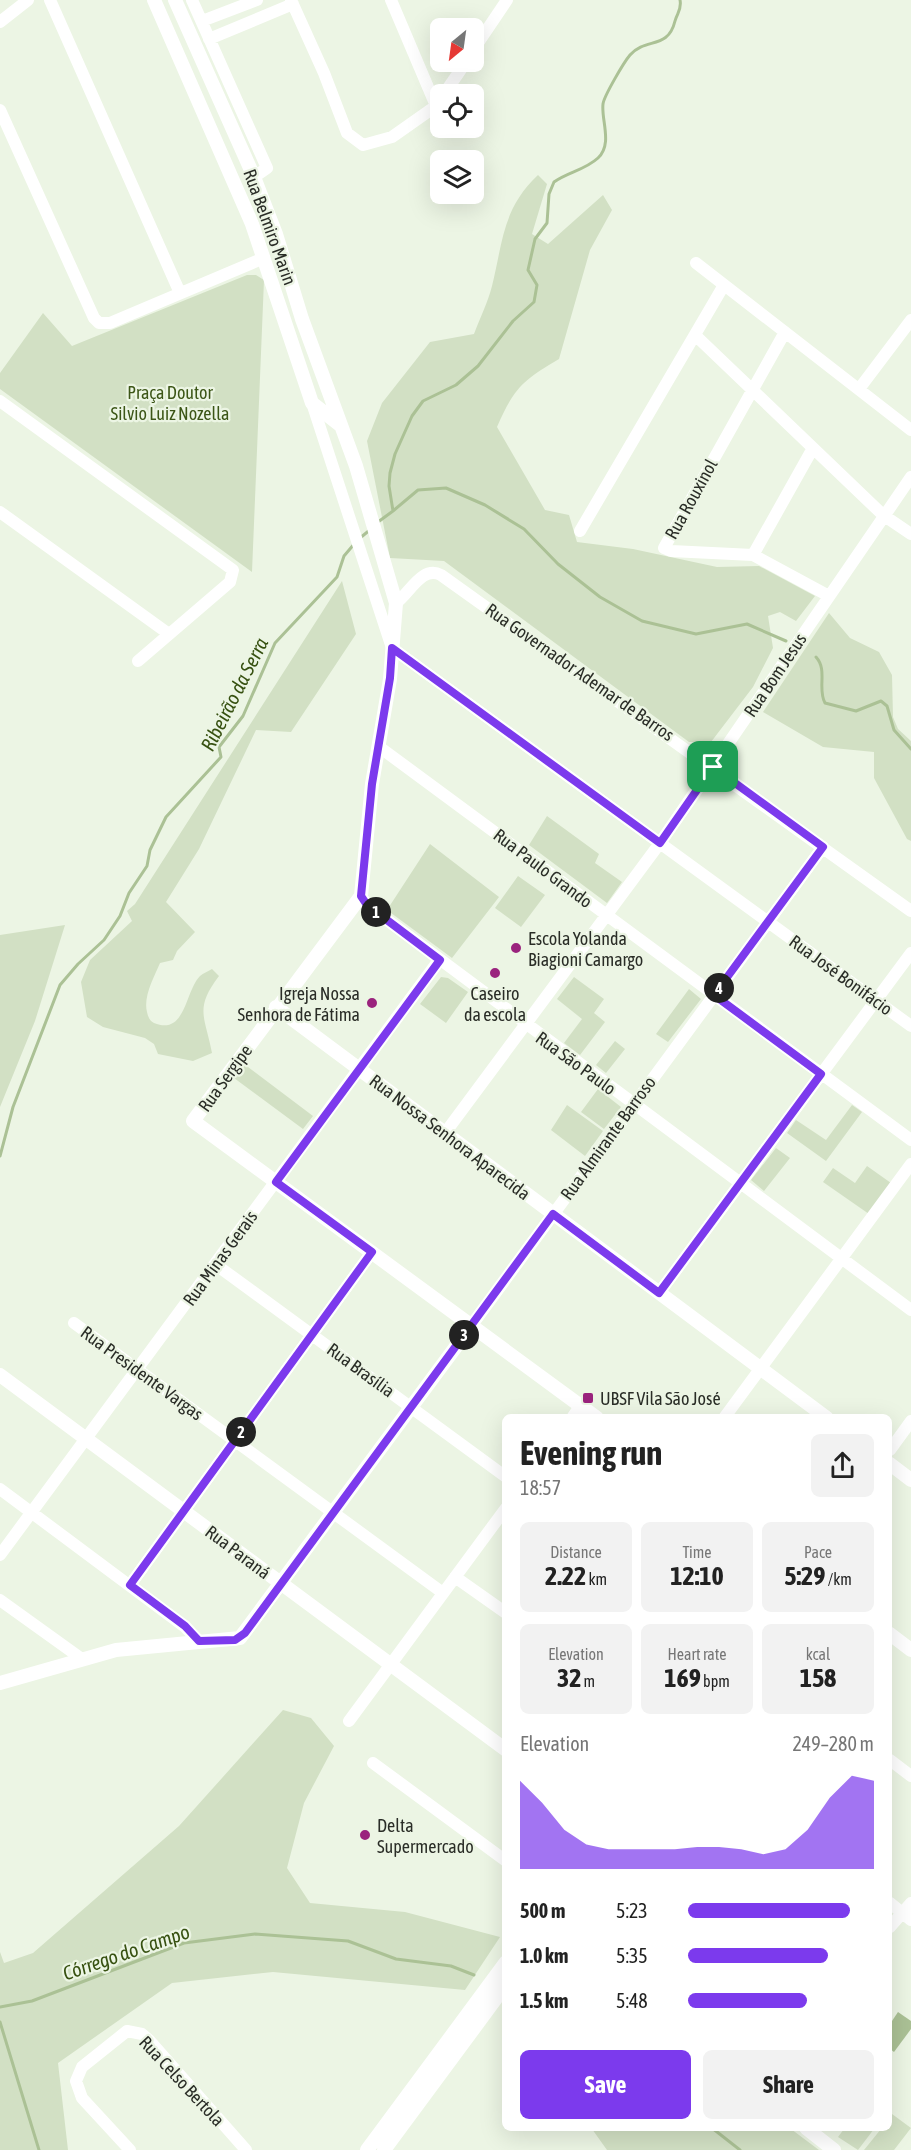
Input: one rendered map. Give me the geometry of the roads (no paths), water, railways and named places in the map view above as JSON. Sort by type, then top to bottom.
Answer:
[{"type":"street","points":[[0,22],[28,0]]},
{"type":"street","points":[[50,0],[180,293]]},
{"type":"street","name":"Rua Belmiro Marin","points":[[154,0],[252,224],[392,648]]},
{"type":"street","name":"Rua Belmiro Marin","points":[[175,0],[254,177],[276,234],[302,319],[356,466],[396,603]]},
{"type":"street","points":[[192,0],[267,168],[254,177]]},
{"type":"street","points":[[202,21],[257,0]]},
{"type":"street","points":[[391,0],[430,84]]},
{"type":"street","points":[[484,34],[507,0]]},
{"type":"street","points":[[209,39],[292,2],[324,73],[347,133],[363,145],[392,137],[430,110]]},
{"type":"street","points":[[0,110],[94,318],[99,323],[110,323],[264,258]]},
{"type":"street","points":[[696,263],[911,430]]},
{"type":"street","points":[[580,531],[724,285]]},
{"type":"street","points":[[859,389],[911,320]]},
{"type":"street","points":[[753,390],[785,332]]},
{"type":"street","points":[[695,335],[883,515],[911,534]]},
{"type":"street","name":"Rua Rouxinol","points":[[753,390],[664,548],[671,551],[753,555],[829,596]]},
{"type":"street","points":[[0,401],[230,567],[234,574],[230,582],[138,661]]},
{"type":"street","points":[[312,403],[340,426]]},
{"type":"street","points":[[753,555],[813,448]]},
{"type":"street","name":"Rua Bom Jesus","points":[[445,1133],[660,843],[911,477]]},
{"type":"street","points":[[0,512],[169,634]]},
{"type":"street","name":"Rua Governador Ademar de Barros","points":[[396,603],[426,572],[435,571],[441,574],[911,911]]},
{"type":"street","points":[[361,896],[378,746],[390,678],[396,603]]},
{"type":"street","name":"Rua José Bonifácio","points":[[392,648],[911,1026]]},
{"type":"street","name":"Rua Paulo Grando","points":[[378,746],[911,1140]]},
{"type":"street","name":"Rua Almirante Barroso","points":[[0,1683],[116,1650],[240,1638],[823,847]]},
{"type":"street","name":"Rua São Paulo","points":[[361,896],[367,905],[525,1025],[911,1310]]},
{"type":"street","name":"Rua Sergipe","points":[[276,1182],[193,1121],[361,896]]},
{"type":"street","points":[[659,1293],[911,953]]},
{"type":"street","name":"Rua Minas Gerais","points":[[0,1555],[440,960]]},
{"type":"street","name":"Rua Nossa Senhora Aparecida","points":[[276,1007],[821,1414]]},
{"type":"street","points":[[726,1414],[911,1164]]},
{"type":"street","points":[[276,1182],[592,1414]]},
{"type":"street","points":[[130,1585],[372,1252]]},
{"type":"street","name":"Rua Brasília","points":[[216,1264],[502,1474]]},
{"type":"street","name":"Rua Presidente Vargas","points":[[74,1323],[443,1593]]},
{"type":"street","name":"Rua Paraná","points":[[0,1375],[502,1747]]},
{"type":"street","points":[[575,1414],[581,1406]]},
{"type":"street","points":[[892,1447],[911,1422]]},
{"type":"street","points":[[892,1466],[911,1480]]},
{"type":"street","points":[[0,1489],[185,1626],[199,1641]]},
{"type":"street","points":[[349,1721],[502,1513]]},
{"type":"street","points":[[455,1577],[502,1610]]},
{"type":"street","points":[[0,1600],[82,1659]]},
{"type":"street","points":[[892,1636],[911,1650]]},
{"type":"street","points":[[373,1762],[502,1858]]},
{"type":"street","points":[[892,1762],[911,1776]]},
{"type":"street","points":[[892,1925],[906,1917],[911,1903]]},
{"type":"street","points":[[892,1905],[906,1917]]},
{"type":"street","points":[[384,2150],[502,1968]]},
{"type":"street","points":[[367,2150],[502,1990]]},
{"type":"street","name":"Rua Celso Bertola","points":[[130,2150],[82,2098],[76,2081],[82,2067],[127,2031],[142,2034],[148,2040],[246,2150]]},
{"type":"street","points":[[810,2131],[834,2150]]},
{"type":"waterway","name":"Ribeirão da Serra","points":[[378,522],[393,511],[389,486],[390,473],[395,454],[412,416],[423,401],[456,385],[478,366],[513,321],[534,302],[537,285],[528,270],[535,239],[547,223],[549,194],[554,182],[598,158],[605,146],[603,104],[610,87],[630,55],[643,46],[662,40],[672,30],[680,9],[680,0]]},
{"type":"waterway","points":[[393,511],[418,490],[446,488],[485,505],[524,529],[558,564],[600,597],[642,621],[696,634],[747,624],[786,641]]},
{"type":"waterway","name":"Ribeirão da Serra","points":[[360,538],[371,529]]},
{"type":"waterway","name":"Ribeirão da Serra","points":[[0,1156],[13,1107],[60,985],[78,964],[104,940],[120,916],[129,893],[147,866],[150,850],[166,817],[221,757],[219,747],[243,716],[275,643],[337,577],[344,556],[355,543]]},
{"type":"waterway","points":[[816,657],[820,662],[825,703],[856,711],[881,701],[887,706],[894,730],[911,749]]},
{"type":"waterway","name":"Córrego do Campo","points":[[0,2007],[32,2001],[184,1943],[255,1934],[348,1941],[396,1959],[451,1966],[474,1975]]},
{"type":"waterway","points":[[0,2022],[39,2150]]},
{"type":"waterway","name":"Córrego do Campo","points":[[716,2131],[740,2150]]},
{"type":"place","name":"Escola Yolanda Biagioni Camargo","points":[[516,948]]},
{"type":"place","name":"Caseiro da escola","points":[[495,973]]},
{"type":"place","name":"Igreja Nossa Senhora de Fátima","points":[[372,1003]]},
{"type":"place","name":"UBSF Vila São José","points":[[588,1398]]},
{"type":"place","name":"Delta Supermercado","points":[[365,1835]]},
{"type":"park label","name":"Praça Doutor Silvio Luiz Nozella","points":[[170,402]]}]
